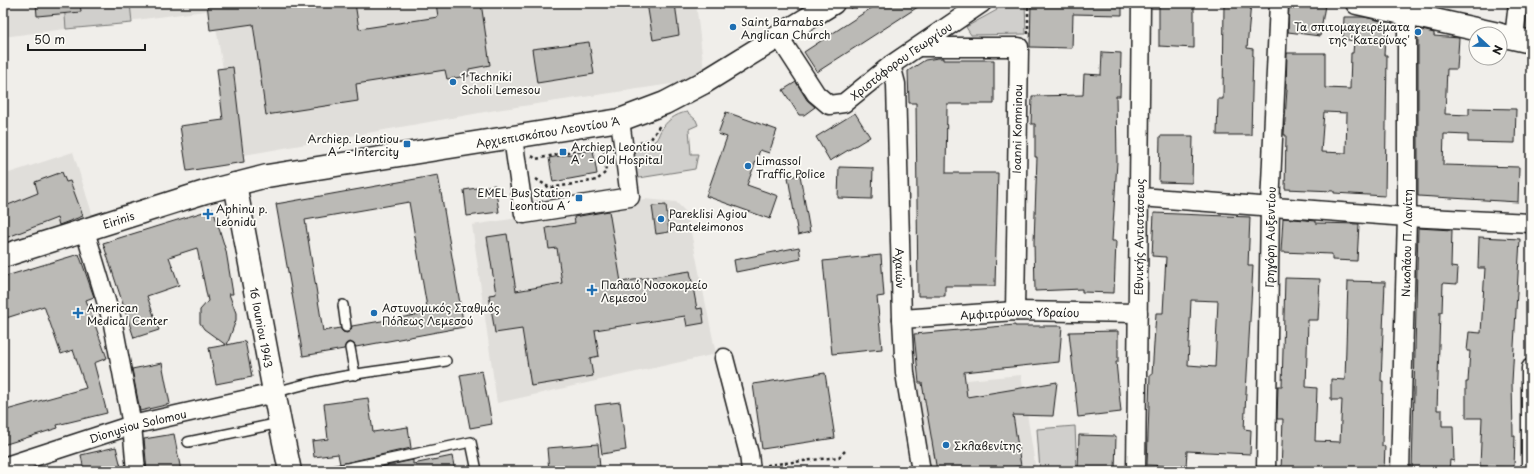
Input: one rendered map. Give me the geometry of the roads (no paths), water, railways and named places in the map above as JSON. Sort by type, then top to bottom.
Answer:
[{"type":"main road","name":"Αρχιεπισκόπου Λεοντίου Α΄","points":[[235,184],[282,173],[453,145],[513,138],[620,120],[665,104],[703,83],[833,3]]},
{"type":"main road","points":[[1357,3],[1394,9],[1511,37]]},
{"type":"main road","name":"Eirinis","points":[[3,256],[235,184]]},
{"type":"main road","name":"16 Iouniou 1943","points":[[235,184],[290,471]]},
{"type":"street","name":"Χριστόφορου Γεωργίου","points":[[779,37],[816,94],[829,105],[844,103],[891,65],[982,3]]},
{"type":"street","name":"Εθνικής Αντιστάσεως","points":[[1136,471],[1141,3]]},
{"type":"street","name":"Γρηγόρη Αυξεντίου","points":[[1266,471],[1270,206],[1279,3]]},
{"type":"street","points":[[1511,37],[1518,3]]},
{"type":"street","name":"Νικολάου Π. Λανίτη","points":[[1394,9],[1407,217],[1400,471]]},
{"type":"street","name":"Ioanni Komninou","points":[[918,47],[1019,46],[1015,311]]},
{"type":"street","name":"Αχαιών","points":[[891,65],[896,84],[902,319],[905,374],[921,471]]},
{"type":"street","points":[[513,138],[524,214],[630,197],[620,120]]},
{"type":"street","points":[[1140,197],[1407,217],[1531,223]]},
{"type":"street","points":[[85,231],[113,324],[132,425],[136,471]]},
{"type":"street","name":"Αμφιτρύωνος Υδραίου","points":[[902,319],[1015,311],[1138,313]]},
{"type":"street","points":[[724,358],[749,454],[751,469]]},
{"type":"street","points":[[1531,368],[1531,471]]},
{"type":"street","name":"Dionysiou Solomou","points":[[3,467],[132,425],[274,393]]},
{"type":"lane","points":[[342,305],[346,327]]},
{"type":"lane","points":[[350,348],[355,375]]},
{"type":"lane","points":[[274,393],[289,388],[355,375],[446,361]]},
{"type":"lane","points":[[188,442],[280,423]]},
{"type":"lane","points":[[333,471],[471,442],[478,471]]},
{"type":"place","name":"Saint Barnabas Anglican Church","points":[[733,27]]},
{"type":"place","name":"Τα σπιτομαγειρέματα της 'Κατερίνας'","points":[[1418,32]]},
{"type":"place","name":"1 Techniki Scholi Lemesou","points":[[453,82]]},
{"type":"place","name":"Archiep. Leontiou A´ - Intercity","points":[[407,144]]},
{"type":"place","name":"Archiep. Leontiou A´ - Old Hospital","points":[[563,152]]},
{"type":"place","name":"Limassol Traffic Police","points":[[748,166]]},
{"type":"place","name":"EMEL Bus Station Leontiou A´","points":[[579,198]]},
{"type":"place","name":"Aphinu p. Leonidu","points":[[208,214]]},
{"type":"place","name":"Pareklisi Agiou Panteleimonos","points":[[661,219]]},
{"type":"place","name":"Παλαιό Νοσοκομείο Λεμεσού","points":[[592,290]]},
{"type":"place","name":"American Medical Center","points":[[78,313]]},
{"type":"place","name":"Αστυνομικός Σταθμός Πόλεως Λεμεσού","points":[[374,313]]},
{"type":"place","name":"Σκλαβενίτης","points":[[946,445]]}]
